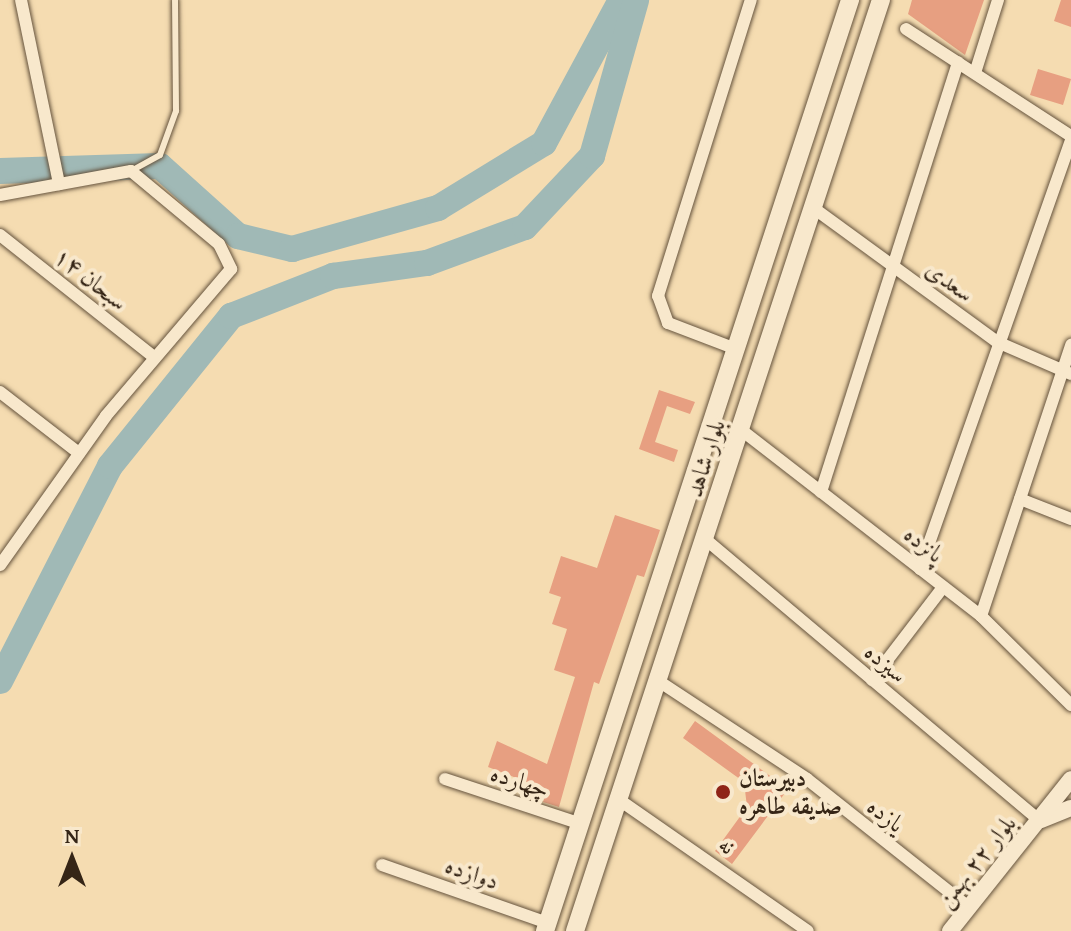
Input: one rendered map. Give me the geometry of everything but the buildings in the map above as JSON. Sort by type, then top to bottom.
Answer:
[{"type":"main road","name":"بلوار شاهد","points":[[546,927],[850,0]]},
{"type":"main road","name":"بلوار شاهد","points":[[580,929],[618,799],[881,0]]},
{"type":"main road","points":[[692,485],[719,494]]},
{"type":"street","points":[[21,0],[59,184]]},
{"type":"street","points":[[736,349],[668,323],[658,296],[751,0]]},
{"type":"street","points":[[975,73],[998,0]]},
{"type":"street","points":[[906,29],[1071,139],[997,342],[920,569]]},
{"type":"street","points":[[821,492],[958,62]]},
{"type":"street","points":[[0,195],[131,171],[219,244],[230,261],[228,276],[154,357],[1,561]]},
{"type":"street","name":"سعدی","points":[[812,207],[997,342],[1066,372]]},
{"type":"street","name":"سبحان ۱۴","points":[[0,235],[154,357]]},
{"type":"street","points":[[981,616],[1066,372],[1071,345]]},
{"type":"street","points":[[0,392],[79,453]]},
{"type":"street","name":"پانزده","points":[[740,429],[981,616],[1071,705]]},
{"type":"street","points":[[1020,499],[1071,519]]},
{"type":"street","name":"سیزده","points":[[704,538],[1040,821]]},
{"type":"street","points":[[872,680],[943,587]]},
{"type":"street","name":"یازده","points":[[657,680],[807,779],[967,906]]},
{"type":"street","name":"چهارده","points":[[445,779],[581,824]]},
{"type":"street","name":"بلوار ۲۲ بهمن","points":[[950,931],[1071,779]]},
{"type":"street","name":"نه","points":[[618,799],[808,931]]},
{"type":"street","name":"بلوار ۲۲ بهمن","points":[[1040,821],[1071,808]]},
{"type":"street","name":"دوازده","points":[[382,865],[546,927]]},
{"type":"lane","points":[[131,171],[160,155],[176,111],[175,0]]},
{"type":"waterway","points":[[0,171],[160,166],[238,236],[292,249],[438,208],[544,143],[621,0]]},
{"type":"waterway","points":[[0,681],[110,466],[231,316],[333,276],[427,263],[525,227],[592,156],[636,0]]},
{"type":"place","name":"دبیرستان صدیقه طاهره","points":[[723,792]]}]
